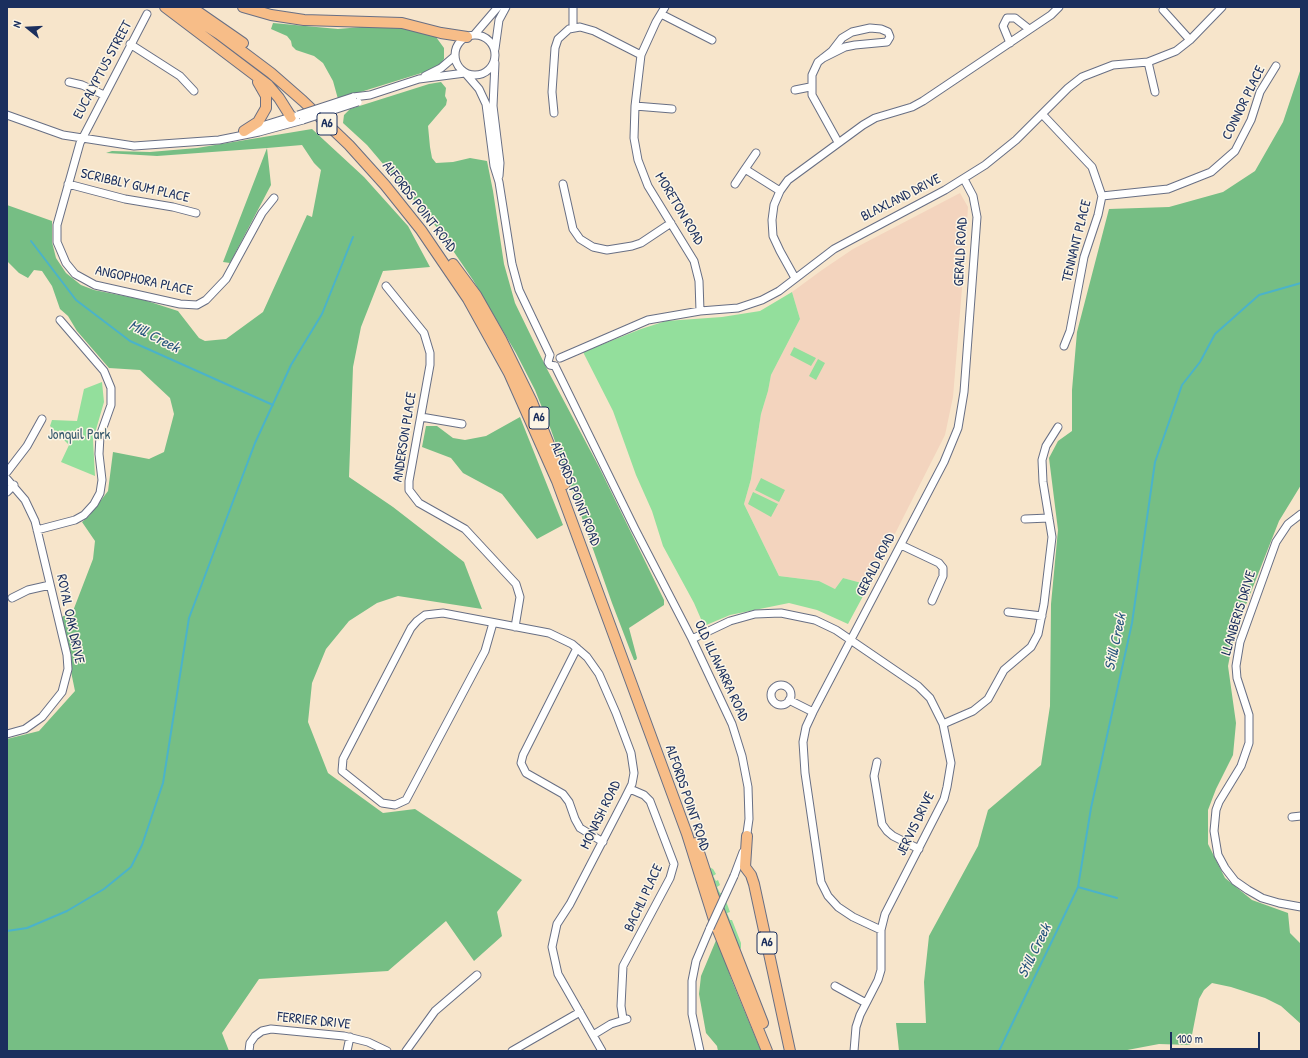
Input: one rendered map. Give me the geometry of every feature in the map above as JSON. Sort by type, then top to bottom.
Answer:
[{"type":"highway","points":[[164,7],[184,20],[248,72],[272,89],[298,118]]},
{"type":"highway","name":"ALFORDS POINT ROAD","points":[[177,7],[219,34],[271,73],[349,145],[385,185],[422,230],[450,269],[472,306],[509,373],[557,481],[687,834],[715,923],[766,1051]]},
{"type":"highway","name":"ALFORDS POINT ROAD","points":[[191,7],[236,38],[285,77],[326,113],[369,157],[402,195],[438,241],[476,295],[501,339],[532,402],[559,468],[693,835],[713,895],[773,1051]]},
{"type":"highway","points":[[243,7],[276,16],[304,20],[402,22],[442,34],[470,36]]},
{"type":"highway","points":[[244,131],[261,118],[267,104],[266,96],[262,87],[248,72]]},
{"type":"highway","name":"A6","points":[[747,836],[745,867],[751,875],[754,884],[790,1051]]},
{"type":"street","points":[[7,115],[55,132],[82,138],[126,144],[202,143],[238,137],[419,79],[440,68],[455,56],[458,45],[470,36],[498,7]]},
{"type":"street","points":[[499,182],[500,163],[493,106],[495,49],[499,20],[506,7]]},
{"type":"street","points":[[573,7],[573,27]]},
{"type":"street","points":[[795,278],[773,236],[772,220],[774,205],[780,192],[797,172],[838,142],[875,118],[912,107],[1010,43],[1051,15],[1059,7]]},
{"type":"street","name":"BLAXLAND DRIVE","points":[[560,358],[648,320],[700,311],[746,307],[779,291],[845,243],[964,179],[1001,153],[1068,88],[1089,74],[1113,65],[1148,62],[1176,51],[1190,40],[1222,7]]},
{"type":"street","points":[[663,10],[712,40]]},
{"type":"street","name":"MORETON ROAD","points":[[663,10],[641,55],[635,106],[634,138],[640,166],[652,193],[694,260],[699,281],[700,311]]},
{"type":"street","points":[[1163,10],[1190,40]]},
{"type":"street","name":"EUCALYPTUS STREET","points":[[82,138],[147,14]]},
{"type":"street","points":[[1010,43],[1003,26],[1007,18],[1015,18],[1029,30]]},
{"type":"street","points":[[554,113],[552,92],[555,48],[561,36],[573,27],[594,30],[641,55]]},
{"type":"street","points":[[823,58],[855,45],[887,42],[890,37],[888,32],[881,29],[870,28],[852,32],[842,38],[818,62],[812,75],[810,87],[812,95],[838,142]]},
{"type":"street","points":[[470,36],[487,38],[495,49]]},
{"type":"street","points":[[130,44],[180,76],[194,91]]},
{"type":"street","points":[[455,56],[460,69],[471,75],[481,75],[490,70],[495,61]]},
{"type":"street","points":[[1148,62],[1156,92]]},
{"type":"street","name":"CONNOR PLACE","points":[[1102,196],[1168,189],[1211,172],[1235,151],[1251,120],[1260,92],[1276,66]]},
{"type":"street","points":[[419,79],[466,73]]},
{"type":"street","points":[[466,73],[482,94],[486,104],[494,166],[499,182],[512,264],[519,290],[550,355],[548,360],[549,363],[555,366],[559,363],[560,358],[556,354],[550,355]]},
{"type":"street","points":[[69,82],[82,85],[104,95]]},
{"type":"street","points":[[795,90],[810,87]]},
{"type":"street","points":[[635,106],[672,109]]},
{"type":"street","name":"TENNANT PLACE","points":[[1042,114],[1092,168],[1102,196],[1098,215],[1083,264],[1070,331],[1064,346]]},
{"type":"street","points":[[193,142],[298,118]]},
{"type":"street","name":"ANGOPHORA PLACE","points":[[82,138],[68,184],[57,233],[59,250],[70,269],[82,279],[94,285],[186,305],[197,305],[206,300],[226,279],[262,213],[274,198]]},
{"type":"street","points":[[735,184],[756,153]]},
{"type":"street","points":[[745,169],[780,192]]},
{"type":"street","name":"GERALD ROAD","points":[[881,930],[852,917],[838,907],[828,896],[821,882],[803,758],[803,742],[806,727],[813,712],[951,446],[962,410],[977,217],[973,196],[964,179]]},
{"type":"street","name":"SCRIBBLY GUM PLACE","points":[[68,184],[125,199],[173,207],[196,213]]},
{"type":"street","points":[[563,184],[573,229],[580,239],[593,248],[607,250],[632,246],[641,243],[670,223]]},
{"type":"street","name":"ANDERSON PLACE","points":[[386,286],[424,333],[429,346],[430,365],[408,481],[409,490],[419,503],[465,529],[516,584],[520,597],[514,627]]},
{"type":"street","points":[[37,530],[75,520],[84,515],[94,504],[100,492],[102,480],[99,454],[100,436],[111,405],[111,388],[104,371],[60,320]]},
{"type":"street","name":"OLD ILLAWARRA ROAD","points":[[555,366],[692,639],[729,717],[742,756],[749,799],[747,836],[734,876],[696,962],[692,981],[692,1014],[700,1051]]},
{"type":"street","points":[[421,416],[462,424]]},
{"type":"street","points":[[7,472],[27,446],[42,418]]},
{"type":"street","points":[[943,724],[973,711],[988,699],[1004,670],[1025,652],[1035,641],[1042,616],[1052,537],[1043,482],[1042,460],[1046,446],[1058,427]]},
{"type":"street","name":"ROYAL OAK DRIVE","points":[[7,479],[14,485],[28,504],[37,530],[67,655],[68,669],[66,681],[59,698],[37,722],[20,732],[7,734]]},
{"type":"street","points":[[7,492],[14,485]]},
{"type":"street","name":"LLANBERIS DRIVE","points":[[1300,515],[1288,524],[1276,542],[1240,642],[1236,666],[1237,678],[1249,715],[1249,743],[1242,766],[1219,802],[1216,810],[1214,831],[1218,855],[1225,868],[1235,881],[1262,898],[1301,907]]},
{"type":"street","points":[[1025,519],[1050,518]]},
{"type":"street","points":[[901,544],[938,563],[943,568],[944,576],[932,601]]},
{"type":"street","points":[[12,598],[28,590],[50,585]]},
{"type":"street","name":"JERVIS DRIVE","points":[[692,639],[739,618],[772,612],[800,615],[815,620],[851,641],[918,686],[930,698],[943,724],[950,763],[948,787],[944,799],[892,899],[881,930],[881,970],[878,980],[856,1027],[854,1051]]},
{"type":"street","points":[[1008,612],[1042,616]]},
{"type":"street","name":"MONASH ROAD","points":[[493,623],[485,651],[406,800],[396,805],[382,803],[344,774],[341,768],[343,759],[411,628],[417,621],[429,614],[438,613],[493,623],[554,635],[577,648],[592,662],[599,674],[622,728],[634,766],[633,779],[603,842],[570,904],[557,924],[553,935],[552,947],[556,968],[602,1051]]},
{"type":"street","points":[[577,648],[521,759],[522,767],[529,775],[563,794],[569,802],[580,828],[603,842]]},
{"type":"street","points":[[789,700],[813,712]]},
{"type":"street","points":[[877,762],[874,776],[882,824],[893,836],[919,849]]},
{"type":"street","name":"BACHLI PLACE","points":[[593,1035],[625,1019],[621,1006],[623,966],[670,878],[674,864],[650,801],[644,795],[630,788]]},
{"type":"street","points":[[1292,817],[1301,816]]},
{"type":"street","points":[[406,1051],[435,1011],[477,975]]},
{"type":"street","points":[[835,986],[866,1003]]},
{"type":"street","points":[[512,1051],[580,1012]]},
{"type":"street","name":"FERRIER DRIVE","points":[[249,1051],[250,1043],[255,1036],[262,1031],[270,1029],[350,1037],[368,1042],[387,1051]]},
{"type":"street","points":[[348,1051],[350,1037]]},
{"type":"shaded area","points":[[960,193],[968,207],[953,397],[945,435],[869,585],[843,578],[835,589],[819,581],[779,576],[744,504],[751,479],[761,414],[771,375],[800,319],[792,292],[853,249]]},
{"type":"green space","points":[[273,23],[338,29],[361,27],[406,27],[436,37],[444,48],[444,59],[439,66],[428,71],[338,99],[333,81],[323,63],[314,56],[296,50],[292,46],[291,41],[287,36],[271,29]]},
{"type":"green space","points":[[1301,68],[1301,485],[1279,521],[1234,635],[1228,666],[1236,723],[1233,755],[1216,789],[1208,810],[1208,844],[1225,878],[1252,900],[1288,913],[1290,933],[1301,944],[1301,1024],[1281,1006],[1265,998],[1231,987],[1212,983],[1204,990],[1199,999],[1190,1045],[1159,1044],[1122,1051],[899,1051],[896,1023],[926,1023],[924,982],[929,936],[978,846],[988,810],[1041,765],[1050,706],[1051,604],[1058,530],[1049,458],[1058,441],[1072,431],[1072,390],[1077,332],[1109,209],[1169,207],[1223,192],[1255,171],[1283,122]]},
{"type":"green space","points":[[441,82],[446,88],[445,96],[447,100],[446,105],[428,126],[432,158],[436,163],[453,162],[470,158],[487,161],[504,264],[515,303],[547,369],[599,467],[664,600],[664,605],[629,628],[637,658],[636,660],[634,660],[612,603],[551,430],[535,390],[516,353],[473,280],[439,230],[367,145],[343,123],[344,115],[350,109],[429,84]]},
{"type":"green space","points":[[312,129],[364,177],[408,226],[430,267],[383,271],[361,327],[353,367],[349,477],[393,507],[464,562],[482,609],[398,596],[377,603],[349,621],[326,649],[312,683],[308,722],[328,773],[383,813],[415,809],[522,880],[497,912],[502,936],[474,961],[446,921],[388,971],[259,979],[222,1033],[229,1051],[7,1051],[7,739],[39,731],[75,691],[60,618],[73,611],[93,559],[95,541],[82,522],[89,516],[108,491],[113,452],[149,459],[164,452],[174,414],[170,398],[140,370],[109,368],[77,331],[68,316],[60,309],[52,286],[42,271],[34,270],[28,278],[19,273],[7,261],[7,205],[52,221],[52,242],[56,258],[66,273],[81,285],[94,290],[144,300],[178,311],[199,338],[205,341],[226,339],[263,312],[307,215],[312,217],[321,170],[314,163],[302,145],[157,156],[106,153],[112,151],[150,152],[197,148]]},
{"type":"green space","points":[[267,148],[271,185],[230,263],[223,262]]},
{"type":"green space","points":[[792,292],[800,319],[771,375],[761,414],[751,479],[744,504],[779,576],[819,581],[835,589],[843,578],[869,585],[848,624],[817,610],[789,603],[730,615],[704,626],[694,603],[663,546],[652,511],[636,475],[613,411],[583,352],[641,329],[666,321],[722,317],[760,311]]},
{"type":"green space","points":[[794,347],[816,358],[811,366],[790,355]]},
{"type":"green space","points":[[818,359],[825,363],[816,380],[809,376]]},
{"type":"green space","name":"Jonquil Park","points":[[102,382],[104,402],[93,440],[95,476],[61,462],[69,445],[50,426],[52,420],[77,421],[84,389]]},
{"type":"green space","points":[[520,417],[563,525],[537,539],[502,494],[463,473],[451,458],[422,447],[426,426],[437,426],[453,438],[465,440],[486,436]]},
{"type":"green space","points":[[761,478],[785,490],[779,502],[755,490]]},
{"type":"green space","points":[[753,492],[778,504],[771,517],[748,504]]},
{"type":"green space","points":[[707,866],[713,869],[716,874],[713,876],[716,881],[718,880],[720,885],[717,887],[720,893],[723,893],[730,912],[727,913],[730,920],[732,920],[741,943],[741,949],[737,944]]},
{"type":"green space","points":[[717,938],[732,981],[761,1051],[718,1051],[717,1046],[706,1033],[699,994],[701,976]]},
{"type":"waterway","points":[[7,931],[27,928],[67,911],[104,889],[131,867],[142,845],[163,783],[189,618],[255,443],[291,365],[322,314],[353,237]]},
{"type":"waterway","name":"Mill Creek","points":[[31,241],[76,300],[130,341],[273,405]]},
{"type":"waterway","name":"Still Creek","points":[[999,1051],[1078,887],[1091,808],[1132,623],[1155,462],[1182,385],[1200,362],[1215,334],[1259,295],[1301,283]]},
{"type":"waterway","points":[[1078,887],[1117,898]]}]
